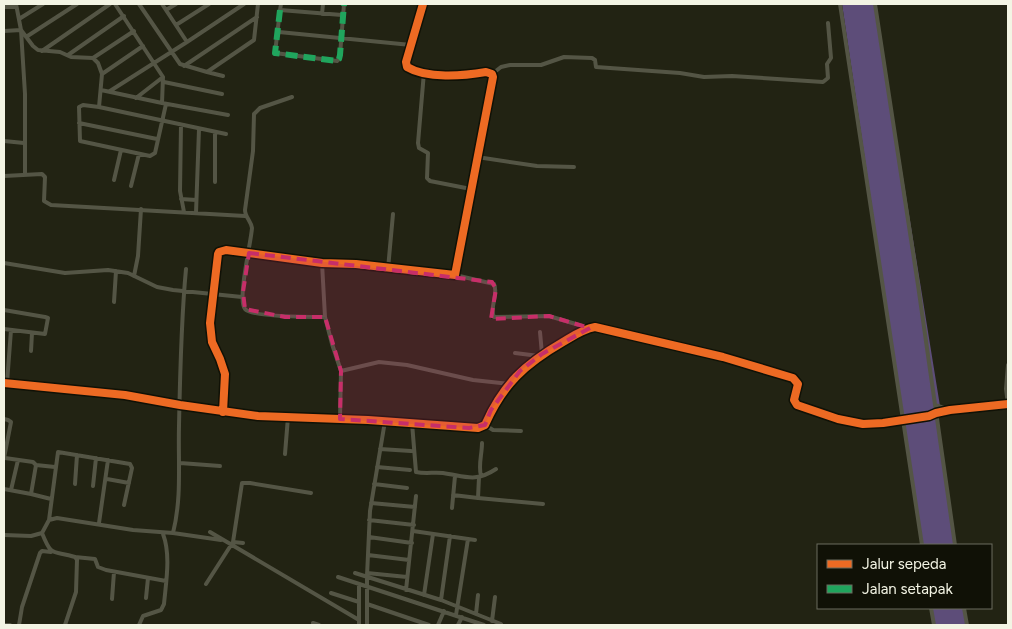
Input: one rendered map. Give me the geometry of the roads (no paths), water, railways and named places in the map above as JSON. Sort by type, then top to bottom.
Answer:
[{"type":"street","points":[[19,20],[43,4]]},
{"type":"street","points":[[26,37],[77,4]]},
{"type":"street","points":[[42,51],[110,4]]},
{"type":"street","points":[[116,4],[163,77],[164,103],[162,122],[155,153],[153,156],[139,154],[80,141],[80,106],[99,107],[162,122],[226,134]]},
{"type":"street","points":[[139,4],[180,64],[223,76]]},
{"type":"street","points":[[162,4],[187,42]]},
{"type":"street","points":[[166,10],[176,4]]},
{"type":"street","points":[[176,26],[209,4]]},
{"type":"street","points":[[110,91],[244,4]]},
{"type":"street","points":[[207,72],[254,40],[258,4]]},
{"type":"street","points":[[281,4],[275,53],[288,56],[338,60],[344,4]]},
{"type":"street","points":[[301,4],[301,11]]},
{"type":"street","points":[[322,14],[323,4]]},
{"type":"street","points":[[423,4],[406,62],[407,67],[446,76],[486,72],[492,74]]},
{"type":"street","points":[[840,4],[922,544]]},
{"type":"street","points":[[875,4],[918,284],[955,544]]},
{"type":"street","points":[[4,7],[16,5],[21,30],[25,94],[24,174]]},
{"type":"street","points":[[280,10],[342,15]]},
{"type":"street","points":[[68,55],[124,16]]},
{"type":"street","points":[[184,66],[257,17]]},
{"type":"street","points":[[455,275],[492,74],[501,67],[510,65],[541,65],[564,57],[592,58],[595,60],[596,67],[680,73],[704,77],[732,76],[823,82],[828,78],[828,64],[831,58],[828,23]]},
{"type":"street","points":[[21,30],[33,46],[42,51],[60,52],[75,58],[93,58],[134,31]]},
{"type":"street","points":[[4,31],[21,30]]},
{"type":"street","points":[[279,32],[412,45]]},
{"type":"street","points":[[23,48],[33,46]]},
{"type":"street","points":[[102,74],[144,46]]},
{"type":"street","points":[[93,58],[98,63],[102,74],[99,107]]},
{"type":"street","points":[[424,72],[418,143],[419,148],[428,153],[427,178],[430,181],[471,189]]},
{"type":"street","points":[[136,98],[163,77]]},
{"type":"street","points":[[164,82],[222,94]]},
{"type":"street","points":[[101,90],[228,115]]},
{"type":"street","points":[[245,216],[253,151],[254,114],[260,108],[292,98]]},
{"type":"street","points":[[79,123],[157,139]]},
{"type":"street","points":[[181,126],[182,199],[184,212]]},
{"type":"street","points":[[196,213],[199,129]]},
{"type":"street","points":[[215,182],[216,132]]},
{"type":"street","points":[[4,141],[24,142]]},
{"type":"street","points":[[114,180],[121,150]]},
{"type":"street","points":[[131,186],[139,154]]},
{"type":"street","points":[[477,157],[537,166],[574,167]]},
{"type":"street","points":[[4,176],[38,173],[44,175],[44,201],[47,204],[80,208],[141,209],[245,216],[251,221],[252,228],[242,297],[244,306],[248,311],[291,317],[325,317]]},
{"type":"street","points":[[182,199],[196,200]]},
{"type":"street","points":[[134,276],[138,256],[141,209]]},
{"type":"street","points":[[388,268],[393,214]]},
{"type":"street","points":[[223,412],[225,374],[212,342],[210,330],[213,294],[220,252],[226,250],[322,263],[356,264],[455,275],[494,284],[496,288],[492,312],[494,317],[549,316],[590,328],[619,332],[723,356],[793,378],[798,384],[794,400],[797,404],[838,419],[870,424],[909,420],[947,411],[1008,404],[1006,389],[1008,365]]},
{"type":"street","points":[[4,263],[65,273],[100,270],[116,271],[134,276],[157,287],[184,292],[242,297]]},
{"type":"street","points":[[322,263],[325,317],[341,371],[340,419]]},
{"type":"street","points":[[174,533],[179,507],[180,405],[186,269]]},
{"type":"street","points":[[114,302],[116,271]]},
{"type":"street","points":[[4,310],[47,317],[46,333],[4,329]]},
{"type":"street","points":[[11,330],[5,383],[125,395],[223,412],[258,416],[385,421],[478,428],[485,425],[491,410],[520,371],[540,355],[590,328]]},
{"type":"street","points":[[540,332],[540,355]]},
{"type":"street","points":[[31,351],[32,333]]},
{"type":"street","points":[[4,346],[10,347]]},
{"type":"street","points":[[515,353],[540,355]]},
{"type":"street","points":[[341,371],[379,362],[407,365],[473,380],[510,384]]},
{"type":"street","points":[[935,404],[947,411]]},
{"type":"street","points":[[285,454],[288,417]]},
{"type":"street","points":[[4,419],[11,422],[4,458],[55,467]]},
{"type":"street","points":[[373,625],[367,624],[369,520],[385,421]]},
{"type":"street","points":[[412,423],[416,472],[442,473],[467,478],[480,477],[496,469]]},
{"type":"street","points":[[485,425],[493,430],[521,431]]},
{"type":"street","points":[[478,498],[482,443]]},
{"type":"street","points":[[380,449],[411,451]]},
{"type":"street","points":[[4,535],[31,536],[42,533],[49,520],[57,453],[130,464],[132,468],[124,505]]},
{"type":"street","points":[[75,484],[77,455]]},
{"type":"street","points":[[93,486],[96,458]]},
{"type":"street","points":[[11,490],[18,460]]},
{"type":"street","points":[[99,524],[107,479],[108,460]]},
{"type":"street","points":[[180,463],[220,466]]},
{"type":"street","points":[[31,494],[36,465]]},
{"type":"street","points":[[377,467],[410,470]]},
{"type":"street","points":[[452,508],[455,476]]},
{"type":"street","points":[[107,479],[129,483]]},
{"type":"street","points":[[206,584],[233,542],[242,483],[310,493]]},
{"type":"street","points":[[374,484],[407,488]]},
{"type":"street","points":[[4,489],[51,499]]},
{"type":"street","points":[[406,590],[416,496]]},
{"type":"street","points":[[453,496],[543,504]]},
{"type":"street","points":[[371,503],[415,507]]},
{"type":"street","points":[[49,520],[57,518],[163,534],[174,533],[242,543]]},
{"type":"street","points":[[369,520],[414,525]]},
{"type":"street","points":[[413,531],[475,540]]},
{"type":"street","points":[[210,532],[359,623]]},
{"type":"street","points":[[42,533],[48,548],[54,552]]},
{"type":"street","points":[[139,625],[143,616],[163,608],[166,581],[166,541],[163,534]]},
{"type":"street","points":[[424,595],[432,534]]},
{"type":"street","points":[[441,600],[450,536]]},
{"type":"street","points":[[369,537],[412,543]]},
{"type":"street","points":[[456,615],[468,539]]},
{"type":"street","points":[[19,625],[22,607],[42,551],[54,552],[75,558],[95,559],[100,568],[166,581]]},
{"type":"street","points":[[368,555],[409,560]]},
{"type":"street","points":[[65,625],[76,592],[77,560],[75,558]]},
{"type":"street","points":[[112,599],[114,572]]},
{"type":"street","points":[[355,573],[407,578]]},
{"type":"street","points":[[367,575],[406,590],[441,600],[498,624]]},
{"type":"street","points":[[338,576],[484,625]]},
{"type":"street","points":[[146,598],[148,578]]},
{"type":"street","points":[[359,584],[359,623]]},
{"type":"street","points":[[331,593],[359,602]]},
{"type":"street","points":[[476,614],[478,595]]},
{"type":"street","points":[[492,621],[495,597]]},
{"type":"street","points":[[367,604],[429,625]]},
{"type":"street","points":[[931,609],[934,625]]},
{"type":"street","points":[[964,609],[967,625]]},
{"type":"street","points":[[438,625],[444,611]]},
{"type":"street","points":[[458,625],[462,617]]},
{"type":"street","points":[[313,623],[319,625]]},
{"type":"street","points":[[4,625],[10,625]]}]
